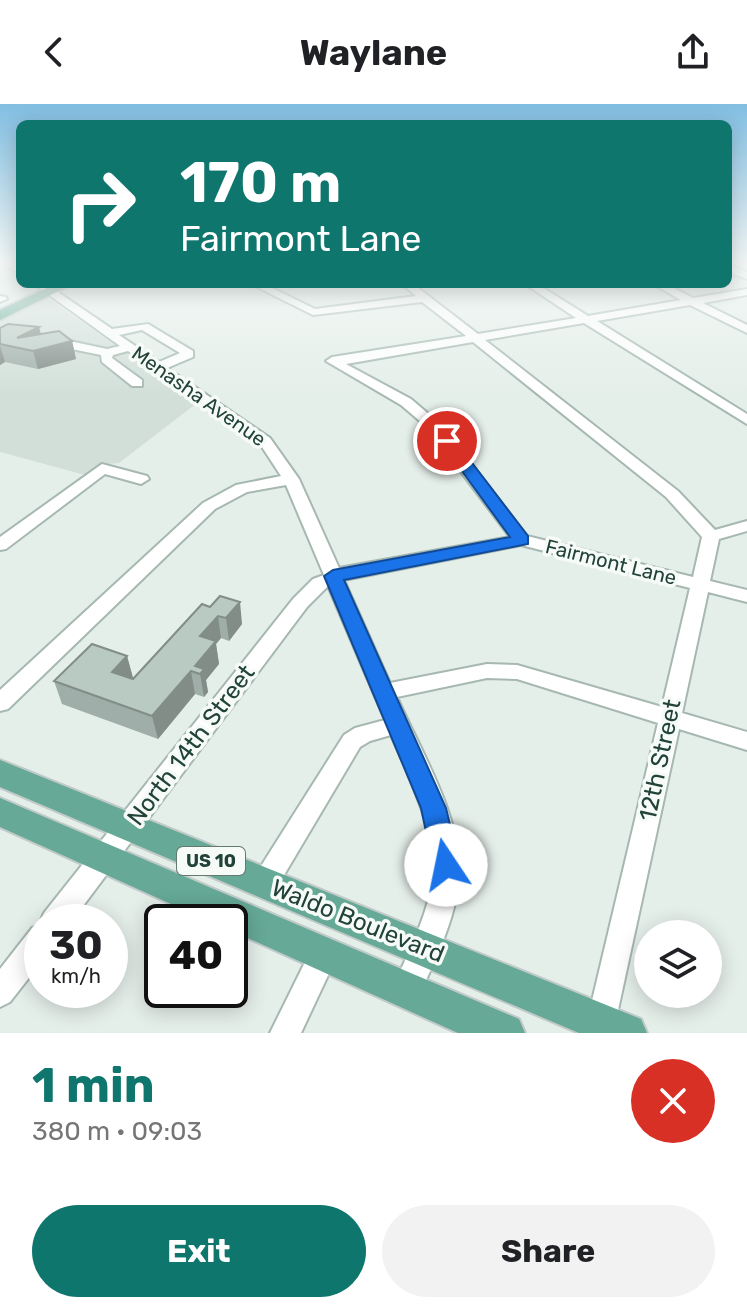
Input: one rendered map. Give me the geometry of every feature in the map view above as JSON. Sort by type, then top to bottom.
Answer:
[{"type":"main road","name":"Waldo Boulevard","points":[[0,773],[614,1028]]},
{"type":"main road","name":"Waldo Boulevard","points":[[0,812],[505,1033]]},
{"type":"street","name":"Menasha Avenue","points":[[72,307],[108,343],[129,347],[265,441],[291,479],[434,808],[446,856],[440,900],[407,990]]},
{"type":"street","points":[[304,307],[313,312],[350,307]]},
{"type":"street","points":[[437,307],[672,494],[711,536],[747,526]]},
{"type":"street","points":[[569,307],[747,420]]},
{"type":"street","points":[[521,540],[433,425],[406,402],[331,361],[655,307]]},
{"type":"street","points":[[704,307],[747,330]]},
{"type":"street","points":[[45,340],[108,343],[144,326],[189,354],[158,367]]},
{"type":"street","points":[[108,343],[106,359],[137,383]]},
{"type":"street","points":[[0,545],[102,469],[141,479]]},
{"type":"street","points":[[0,703],[209,506],[242,488],[291,479]]},
{"type":"street","name":"12th Street","points":[[614,1028],[669,717],[711,536]]},
{"type":"street","name":"Fairmont Lane","points":[[333,576],[521,540],[747,596]]},
{"type":"street","name":"North 14th Street","points":[[68,904],[300,603],[317,585],[333,576]]},
{"type":"street","points":[[384,692],[487,671],[504,671],[546,679],[747,741]]},
{"type":"street","points":[[265,883],[352,741],[363,734],[398,725]]},
{"type":"street","points":[[285,1033],[324,954]]},
{"type":"street","points":[[0,992],[24,961]]},
{"type":"shaded area","points":[[28,307],[61,307],[197,403],[119,463],[97,465],[85,475],[0,452],[0,321]]},
{"type":"building","points":[[8,324],[39,327],[17,338],[59,331],[72,341],[33,351],[0,344],[0,328]]},
{"type":"building","points":[[220,596],[240,602],[226,618],[218,616],[200,636],[216,641],[195,666],[204,669],[200,674],[191,671],[152,716],[54,681],[92,644],[127,656],[112,672],[133,679],[202,604],[210,607]]},
{"type":"route","points":[[446,865],[445,848],[434,808],[333,576],[521,540],[447,441]]}]
